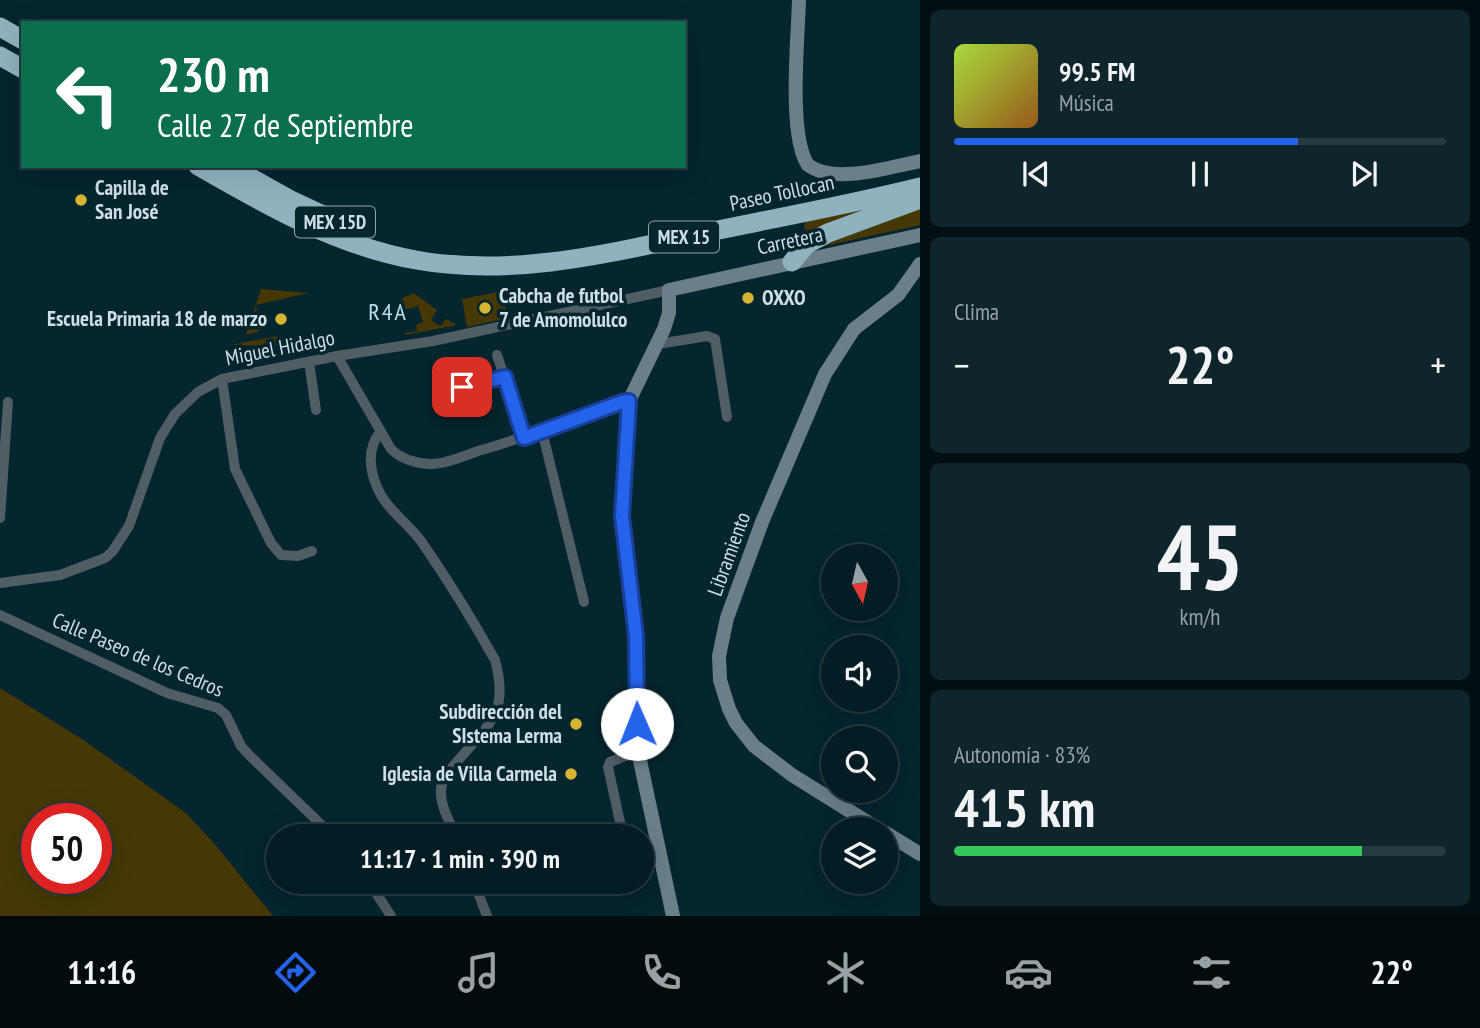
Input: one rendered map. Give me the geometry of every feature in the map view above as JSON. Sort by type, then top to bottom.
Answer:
[{"type":"highway","points":[[0,27],[21,39]]},
{"type":"highway","points":[[0,56],[21,68]]},
{"type":"highway","name":"MEX 15","points":[[202,168],[254,198],[333,235],[375,250],[445,265]]},
{"type":"highway","name":"MEX 15D","points":[[234,168],[332,220],[361,233],[413,249],[445,265]]},
{"type":"highway","name":"Paseo Tollocan","points":[[445,265],[486,267],[551,263],[920,187]]},
{"type":"highway","points":[[792,262],[807,244],[828,233],[920,199]]},
{"type":"main road","points":[[799,0],[796,105],[800,147],[808,165],[824,172],[845,174],[920,161]]},
{"type":"main road","name":"Carretera","points":[[669,290],[920,235]]},
{"type":"main road","name":"Libramiento","points":[[859,817],[792,775],[754,746],[729,709],[720,680],[719,656],[727,618],[762,522],[825,374],[854,329],[898,295],[920,264]]},
{"type":"main road","points":[[669,290],[669,313],[658,344],[629,401],[622,516],[636,636],[638,751],[673,916]]},
{"type":"main road","points":[[898,841],[920,855]]},
{"type":"street","name":"Miguel Hidalgo","points":[[0,583],[60,575],[83,568],[112,552],[129,526],[160,438],[175,414],[198,392],[222,379],[337,356],[433,341],[669,290]]},
{"type":"street","points":[[658,344],[707,336],[715,339],[727,417]]},
{"type":"street","points":[[497,355],[524,438]]},
{"type":"street","points":[[337,356],[380,432],[399,456],[432,464],[524,438],[629,401]]},
{"type":"street","points":[[309,362],[316,410]]},
{"type":"street","points":[[441,392],[505,377]]},
{"type":"street","points":[[222,379],[235,469],[271,543],[281,555],[298,555],[312,551]]},
{"type":"street","points":[[0,518],[9,401]]},
{"type":"street","points":[[542,431],[583,602]]},
{"type":"street","points":[[380,432],[373,441],[370,456],[377,489],[421,541],[457,595],[495,660],[499,674],[501,696],[495,715],[449,771],[441,785],[442,803],[451,824]]},
{"type":"street","name":"Calle Paseo de los Cedros","points":[[0,615],[167,693],[218,708],[226,715],[241,746],[321,824]]},
{"type":"street","points":[[620,824],[608,766],[610,762],[638,751]]},
{"type":"street","points":[[377,894],[391,916]]},
{"type":"street","points":[[479,894],[487,916]]},
{"type":"shaded area","points":[[920,188],[920,225],[820,247],[807,237],[804,225],[810,216]]},
{"type":"shaded area","points":[[261,289],[309,293],[256,305],[260,331],[246,335]]},
{"type":"shaded area","name":"Cabcha de futbol 7 de Amomolulco","points":[[503,291],[508,318],[467,327],[462,299]]},
{"type":"shaded area","points":[[414,293],[437,310],[431,320],[440,326],[446,319],[457,325],[406,335],[405,333],[417,331],[416,325],[423,322],[418,306],[397,312],[395,307],[404,305],[402,298]]},
{"type":"shaded area","points":[[277,336],[280,346],[231,345]]},
{"type":"shaded area","points":[[0,688],[82,739],[186,813],[273,916],[0,916]]},
{"type":"place","name":"Capilla de San José","points":[[81,200]]},
{"type":"place","name":"OXXO","points":[[748,298]]},
{"type":"place","name":"Cabcha de futbol 7 de Amomolulco","points":[[485,308]]},
{"type":"place","name":"Escuela Primaria 18 de marzo","points":[[281,319]]},
{"type":"place","name":"Subdirección del SIstema Lerma","points":[[576,724]]},
{"type":"place","name":"Iglesia de Villa Carmela","points":[[571,774]]},
{"type":"district","name":"R4A","points":[[388,312]]},
{"type":"route","points":[[462,387],[505,377],[524,438],[629,401],[622,516],[636,636],[637,724]]}]
